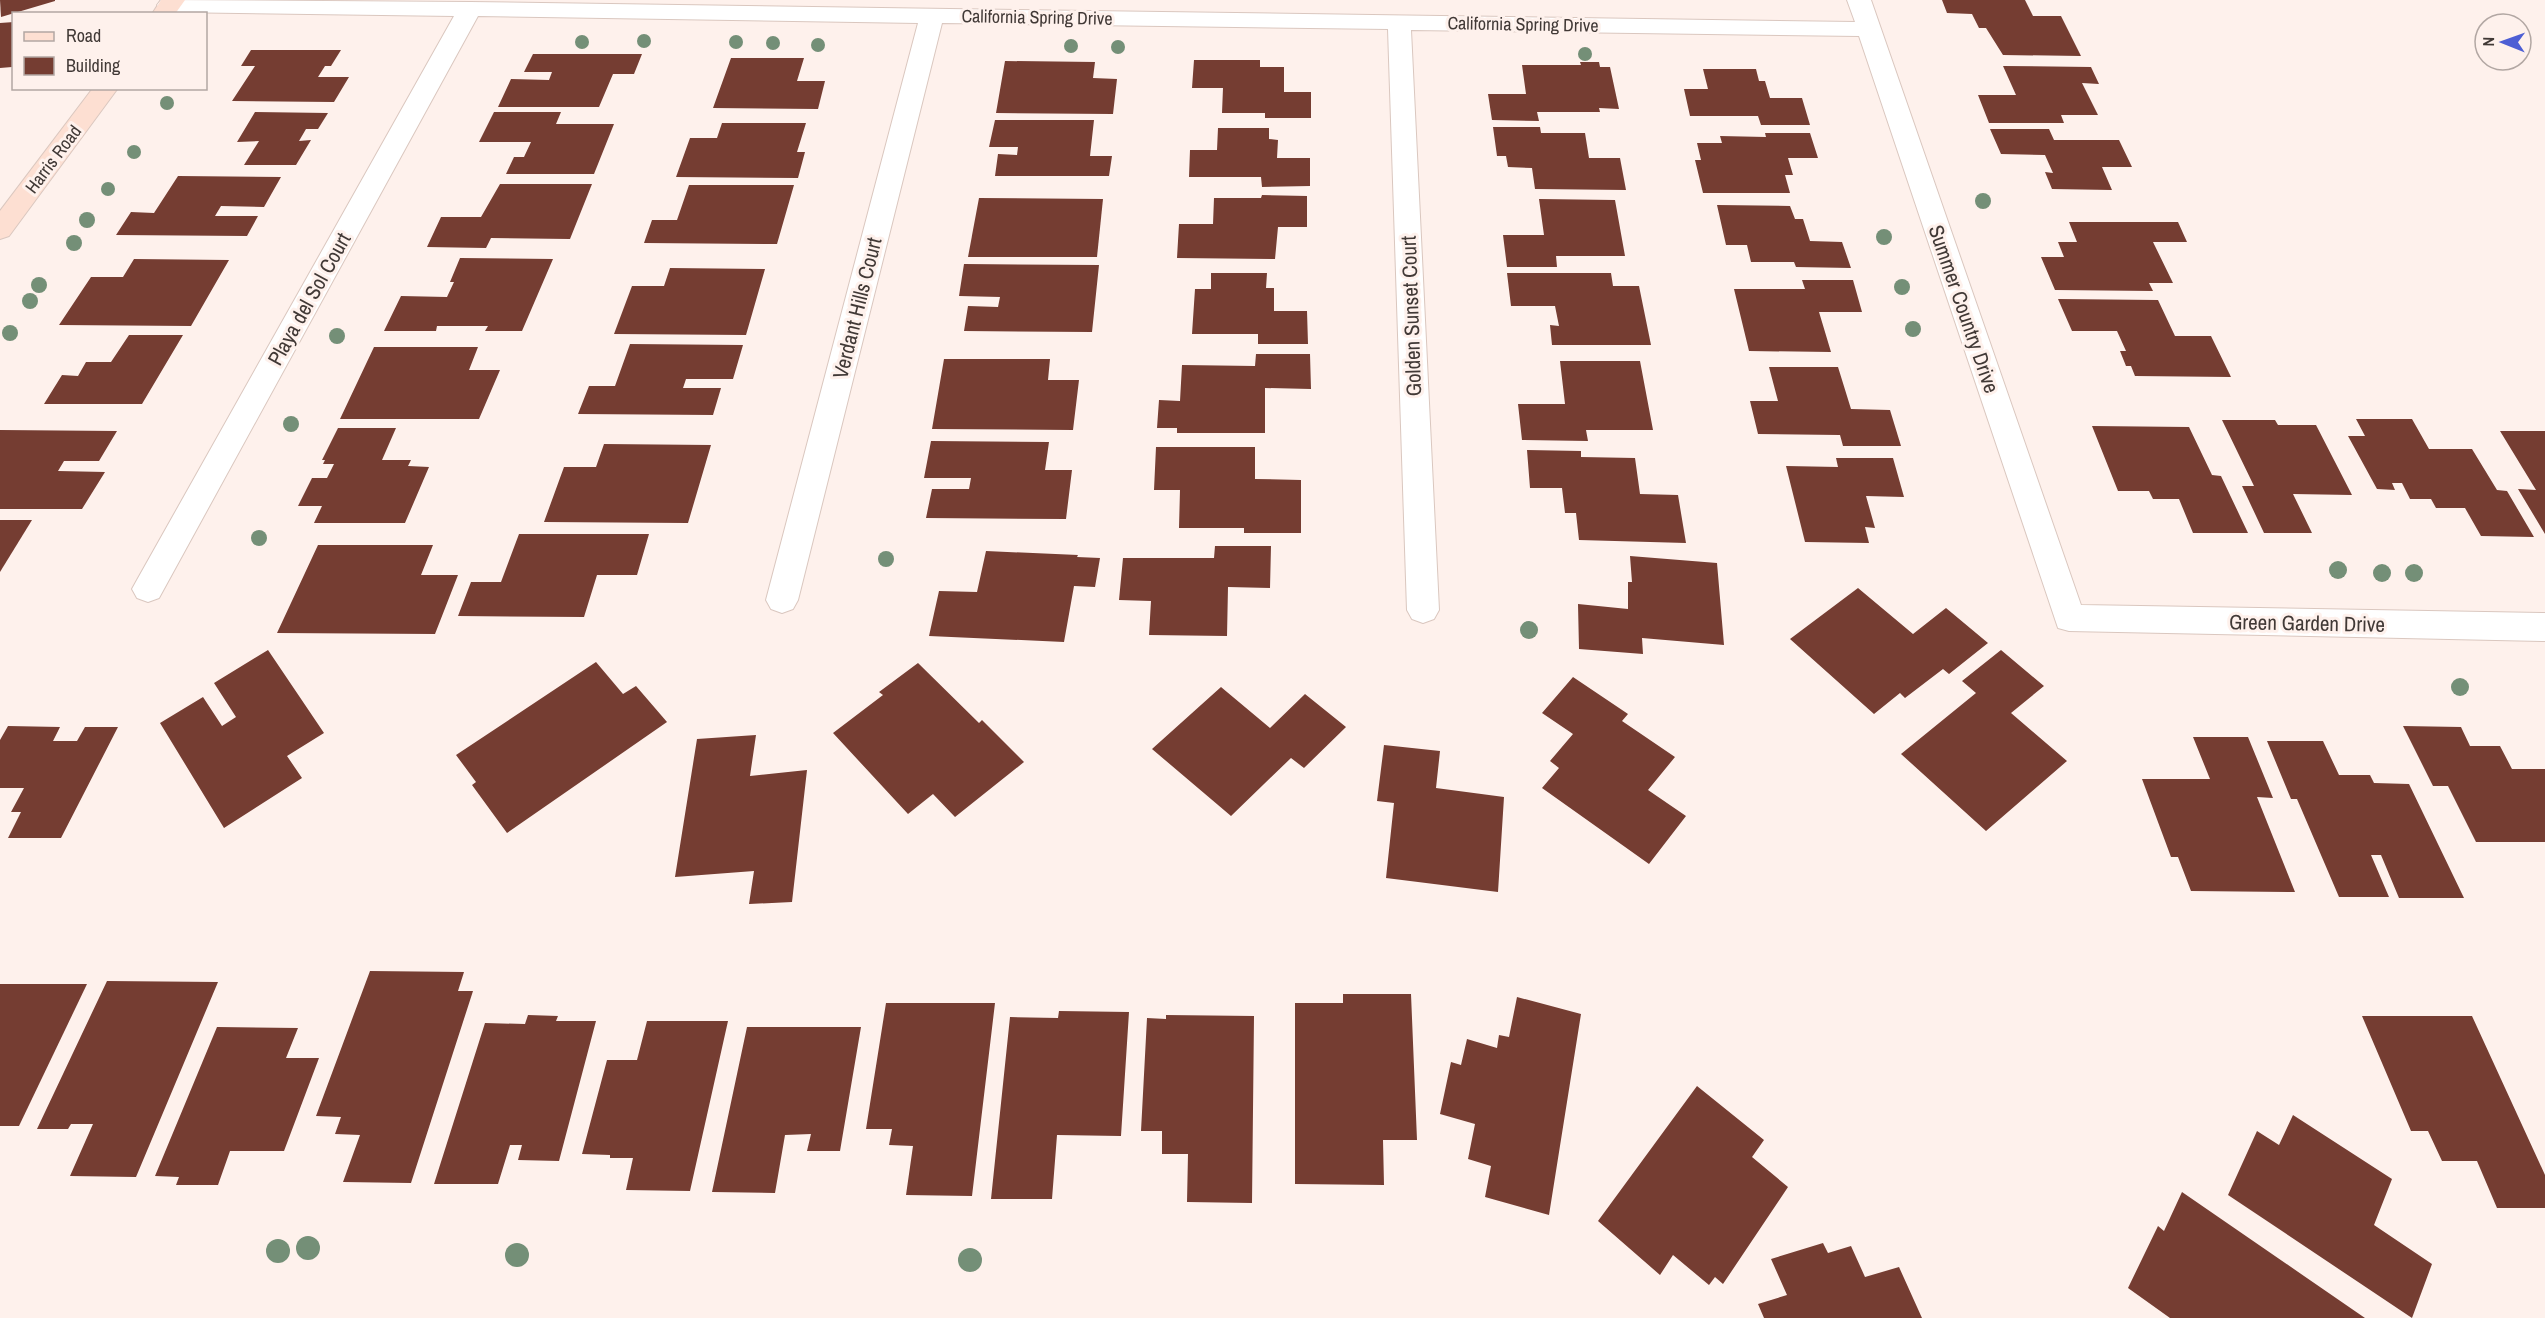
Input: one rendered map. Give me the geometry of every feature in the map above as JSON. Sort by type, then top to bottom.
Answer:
[{"type":"street","name":"Summer Country Drive","points":[[1859,0],[2069,618]]},
{"type":"street","name":"California Spring Drive","points":[[168,6],[1868,29]]},
{"type":"street","name":"Playa del Sol Court","points":[[148,589],[470,9]]},
{"type":"street","name":"Verdant Hills Court","points":[[782,600],[932,15]]},
{"type":"street","name":"Golden Sunset Court","points":[[1399,22],[1422,610]]},
{"type":"street","name":"Harris Road","points":[[0,230],[105,90]]},
{"type":"street","name":"Green Garden Drive","points":[[2069,618],[2545,627]]},
{"type":"building","points":[[0,0],[55,0],[12,12],[1,17]]},
{"type":"building","points":[[1942,0],[2025,0],[2033,16],[2061,16],[2081,56],[2003,55],[1986,28],[1979,28],[1972,14],[1947,13]]},
{"type":"building","points":[[12,22],[12,67],[0,68],[0,23]]},
{"type":"building","points":[[251,50],[341,50],[331,66],[325,66],[318,77],[349,77],[334,102],[232,101],[255,66],[241,66]]},
{"type":"building","points":[[533,54],[642,54],[634,74],[613,74],[599,107],[498,107],[511,79],[549,80],[552,72],[524,72]]},
{"type":"building","points":[[731,58],[804,58],[797,81],[825,81],[818,109],[713,108]]},
{"type":"building","points":[[1194,60],[1260,60],[1260,67],[1284,67],[1284,92],[1311,92],[1311,118],[1265,118],[1265,113],[1222,113],[1223,88],[1192,88]]},
{"type":"building","points":[[1005,61],[1095,62],[1093,78],[1117,79],[1113,114],[996,113]]},
{"type":"building","points":[[1580,62],[1599,62],[1600,67],[1610,67],[1619,109],[1599,108],[1600,112],[1537,112],[1539,121],[1492,120],[1488,94],[1526,94],[1522,65],[1581,65]]},
{"type":"building","points":[[2003,66],[2091,67],[2099,84],[2082,83],[2098,115],[2061,115],[2064,123],[1989,123],[1978,95],[2016,95]]},
{"type":"building","points":[[1703,69],[1756,69],[1759,81],[1765,81],[1770,98],[1802,98],[1810,125],[1761,125],[1758,116],[1690,116],[1684,89],[1708,89]]},
{"type":"building","points":[[255,112],[328,113],[318,129],[306,129],[299,141],[311,140],[296,165],[244,165],[259,141],[237,142]]},
{"type":"building","points":[[494,112],[561,112],[556,124],[614,124],[594,174],[506,174],[514,157],[524,157],[531,142],[479,142]]},
{"type":"building","points":[[995,120],[1094,120],[1090,156],[1112,156],[1109,176],[995,176],[998,154],[1017,155],[1018,147],[989,147]]},
{"type":"building","points":[[722,123],[806,123],[797,152],[805,152],[798,178],[676,177],[690,138],[717,138]]},
{"type":"building","points":[[1493,127],[1540,127],[1541,133],[1585,133],[1589,158],[1620,158],[1626,190],[1535,189],[1532,168],[1508,167],[1506,156],[1497,156]]},
{"type":"building","points":[[1218,128],[1269,128],[1269,139],[1278,140],[1277,158],[1310,158],[1310,186],[1262,187],[1261,177],[1189,177],[1190,150],[1217,150]]},
{"type":"building","points":[[1990,129],[2049,129],[2054,140],[2119,140],[2132,167],[2102,167],[2112,190],[2052,189],[2045,172],[2053,173],[2045,155],[2001,154]]},
{"type":"building","points":[[1765,133],[1810,133],[1818,158],[1788,158],[1793,175],[1785,175],[1790,193],[1703,193],[1695,160],[1701,160],[1697,143],[1722,143],[1720,136],[1766,137]]},
{"type":"building","points":[[178,176],[281,177],[264,207],[221,206],[215,216],[258,216],[247,236],[116,235],[131,212],[154,213]]},
{"type":"building","points":[[500,184],[592,184],[570,239],[491,238],[486,248],[427,247],[441,217],[481,217]]},
{"type":"building","points":[[689,185],[794,185],[777,244],[644,243],[652,220],[677,220]]},
{"type":"building","points":[[1262,195],[1307,196],[1307,227],[1278,227],[1275,259],[1177,258],[1179,224],[1213,224],[1214,198],[1261,198]]},
{"type":"building","points":[[979,198],[1103,199],[1097,257],[968,257]]},
{"type":"building","points":[[1539,199],[1615,200],[1625,256],[1556,256],[1557,267],[1507,267],[1503,235],[1544,235]]},
{"type":"building","points":[[1717,205],[1790,206],[1795,219],[1803,219],[1810,241],[1842,242],[1851,268],[1796,267],[1794,262],[1751,262],[1747,245],[1726,245]]},
{"type":"building","points":[[2069,222],[2178,222],[2187,242],[2153,242],[2173,283],[2149,283],[2153,291],[2055,290],[2041,257],[2064,257],[2058,242],[2077,242]]},
{"type":"building","points":[[460,258],[553,259],[522,331],[485,331],[488,326],[437,326],[436,331],[384,331],[401,296],[447,297],[454,282],[450,282]]},
{"type":"building","points":[[134,259],[229,260],[191,326],[59,325],[91,277],[123,277]]},
{"type":"building","points":[[964,264],[1099,265],[1092,332],[964,331],[968,306],[998,307],[1000,297],[959,296]]},
{"type":"building","points":[[670,268],[765,269],[746,335],[614,334],[632,286],[664,286]]},
{"type":"building","points":[[1211,273],[1267,273],[1266,288],[1274,288],[1274,311],[1307,311],[1308,344],[1258,344],[1258,334],[1192,334],[1195,289],[1211,289]]},
{"type":"building","points":[[1507,273],[1611,273],[1613,286],[1639,286],[1651,345],[1552,345],[1550,325],[1559,326],[1555,306],[1511,306]]},
{"type":"building","points":[[1802,280],[1853,280],[1862,312],[1819,312],[1831,352],[1749,351],[1734,289],[1805,289]]},
{"type":"building","points":[[2058,299],[2158,300],[2175,336],[2211,336],[2231,377],[2135,376],[2131,366],[2126,366],[2120,351],[2126,351],[2117,331],[2072,331]]},
{"type":"building","points":[[129,335],[183,335],[142,404],[44,404],[62,375],[78,376],[86,362],[111,362]]},
{"type":"building","points":[[630,344],[743,345],[733,379],[686,379],[683,388],[721,388],[713,415],[578,414],[589,386],[615,386]]},
{"type":"building","points":[[374,347],[478,347],[469,370],[500,370],[479,419],[340,419]]},
{"type":"building","points":[[1256,354],[1310,354],[1311,389],[1265,388],[1265,433],[1177,433],[1177,428],[1157,428],[1159,400],[1180,401],[1182,365],[1255,366]]},
{"type":"building","points":[[944,359],[1050,359],[1048,380],[1079,380],[1073,430],[932,429]]},
{"type":"building","points":[[1560,361],[1640,361],[1653,430],[1586,430],[1588,441],[1522,440],[1518,404],[1565,404]]},
{"type":"building","points":[[1769,367],[1838,367],[1851,409],[1890,410],[1901,446],[1843,446],[1840,435],[1758,434],[1750,401],[1778,401]]},
{"type":"building","points":[[2356,419],[2412,419],[2429,449],[2472,449],[2497,490],[2507,491],[2534,537],[2481,536],[2465,508],[2436,508],[2431,499],[2410,499],[2402,483],[2392,483],[2395,490],[2377,489],[2348,436],[2365,436]]},
{"type":"building","points":[[2222,420],[2275,420],[2278,425],[2316,425],[2352,495],[2293,494],[2312,533],[2264,533],[2242,486],[2254,486]]},
{"type":"building","points":[[2092,426],[2189,427],[2212,475],[2221,476],[2248,533],[2193,533],[2179,499],[2153,499],[2149,491],[2118,491]]},
{"type":"building","points":[[338,428],[396,428],[382,460],[411,460],[408,466],[429,467],[405,523],[314,523],[322,506],[298,506],[312,478],[327,478],[334,464],[323,464],[325,460],[322,460]]},
{"type":"building","points":[[0,430],[117,431],[99,461],[64,461],[58,471],[105,472],[82,509],[0,509]]},
{"type":"building","points":[[2500,431],[2545,431],[2545,534],[2518,489],[2536,490]]},
{"type":"building","points":[[931,441],[1049,442],[1045,470],[1072,470],[1066,519],[926,518],[932,489],[969,489],[971,478],[924,478]]},
{"type":"building","points":[[604,444],[711,445],[688,523],[544,522],[564,467],[596,467]]},
{"type":"building","points":[[1156,447],[1255,447],[1255,479],[1301,480],[1301,533],[1244,533],[1244,528],[1179,528],[1180,490],[1154,490]]},
{"type":"building","points":[[1527,450],[1581,451],[1581,457],[1635,458],[1640,494],[1678,495],[1686,543],[1579,540],[1576,513],[1565,513],[1562,488],[1530,488]]},
{"type":"building","points":[[1836,458],[1893,458],[1904,497],[1866,496],[1875,528],[1865,527],[1869,543],[1805,542],[1786,466],[1838,467]]},
{"type":"building","points":[[0,520],[32,520],[0,572]]},
{"type":"building","points":[[519,534],[649,534],[637,575],[597,575],[584,617],[458,616],[471,582],[501,582]]},
{"type":"building","points":[[318,545],[433,545],[421,575],[458,575],[435,634],[277,633]]},
{"type":"building","points":[[1215,546],[1271,546],[1270,588],[1228,587],[1227,636],[1149,635],[1151,601],[1119,600],[1123,558],[1214,558]]},
{"type":"building","points":[[986,551],[1100,558],[1095,587],[1074,586],[1064,642],[929,636],[939,591],[977,592]]},
{"type":"building","points":[[1630,556],[1717,563],[1724,645],[1642,638],[1643,654],[1579,649],[1578,604],[1628,609],[1628,582],[1632,582]]},
{"type":"building","points":[[1858,588],[1913,634],[1946,608],[1988,643],[1949,674],[1943,669],[1905,698],[1900,693],[1874,714],[1790,639]]},
{"type":"building","points":[[268,650],[324,733],[287,756],[302,778],[224,828],[160,723],[203,697],[222,726],[236,717],[214,683]]},
{"type":"building","points":[[2001,650],[2044,686],[2011,713],[2067,761],[1986,831],[1901,754],[1976,693],[1962,681]]},
{"type":"building","points":[[596,662],[623,694],[636,686],[667,722],[507,833],[472,785],[476,782],[456,755]]},
{"type":"building","points":[[918,663],[979,723],[982,720],[1024,762],[955,817],[933,794],[908,814],[833,733],[883,695],[879,692]]},
{"type":"building","points":[[1573,677],[1628,714],[1622,721],[1675,757],[1648,790],[1686,816],[1649,864],[1542,788],[1559,768],[1550,761],[1573,734],[1542,713]]},
{"type":"building","points":[[1221,687],[1270,728],[1305,694],[1346,727],[1304,768],[1291,758],[1231,816],[1152,749]]},
{"type":"building","points":[[8,726],[60,727],[53,741],[77,741],[85,727],[118,727],[61,838],[8,838],[21,812],[11,812],[24,788],[0,788],[0,740]]},
{"type":"building","points":[[2403,726],[2461,727],[2470,746],[2500,746],[2512,769],[2545,769],[2545,842],[2476,842],[2448,786],[2433,786]]},
{"type":"building","points":[[756,735],[750,776],[807,770],[792,902],[749,904],[754,871],[675,877],[697,739]]},
{"type":"building","points":[[2193,737],[2248,737],[2273,798],[2257,797],[2295,892],[2191,891],[2178,857],[2171,857],[2142,779],[2210,779]]},
{"type":"building","points":[[2267,741],[2323,741],[2339,775],[2370,775],[2374,783],[2409,784],[2464,898],[2399,898],[2381,855],[2371,855],[2389,897],[2339,897],[2297,799],[2291,799]]},
{"type":"building","points":[[1384,745],[1440,751],[1436,788],[1504,797],[1498,892],[1386,878],[1394,803],[1377,801]]},
{"type":"building","points":[[370,971],[464,972],[458,991],[473,991],[411,1183],[343,1182],[360,1135],[335,1134],[341,1117],[316,1116]]},
{"type":"building","points":[[107,981],[218,982],[136,1177],[70,1176],[93,1124],[71,1124],[68,1129],[37,1129]]},
{"type":"building","points":[[0,984],[87,984],[19,1126],[0,1126]]},
{"type":"building","points":[[1343,994],[1411,994],[1417,1140],[1383,1140],[1384,1185],[1295,1184],[1295,1003],[1343,1003]]},
{"type":"building","points":[[1517,997],[1581,1014],[1549,1215],[1485,1197],[1491,1166],[1468,1159],[1475,1124],[1440,1114],[1451,1062],[1461,1065],[1467,1039],[1497,1048],[1499,1035],[1509,1037]]},
{"type":"building","points":[[886,1003],[995,1003],[972,1196],[906,1195],[913,1146],[889,1145],[892,1129],[866,1129]]},
{"type":"building","points":[[1059,1011],[1129,1012],[1121,1136],[1057,1135],[1052,1199],[991,1199],[1010,1017],[1058,1018]]},
{"type":"building","points":[[528,1015],[558,1016],[556,1021],[596,1021],[559,1161],[518,1160],[522,1145],[510,1145],[498,1184],[434,1184],[485,1023],[525,1024]]},
{"type":"building","points":[[1166,1015],[1254,1016],[1252,1203],[1187,1202],[1188,1154],[1162,1154],[1162,1131],[1141,1131],[1147,1018],[1166,1019]]},
{"type":"building","points":[[2362,1016],[2472,1016],[2545,1175],[2545,1208],[2497,1208],[2477,1161],[2442,1161],[2428,1131],[2411,1131]]},
{"type":"building","points":[[647,1021],[728,1021],[690,1191],[626,1190],[633,1158],[582,1154],[607,1060],[637,1060]]},
{"type":"building","points":[[217,1027],[298,1028],[286,1058],[319,1058],[284,1151],[230,1151],[218,1185],[176,1185],[179,1177],[155,1176]]},
{"type":"building","points":[[747,1027],[861,1027],[840,1151],[807,1151],[811,1134],[785,1135],[775,1193],[712,1192]]},
{"type":"building","points":[[1697,1086],[1764,1140],[1752,1157],[1788,1187],[1723,1284],[1715,1277],[1709,1285],[1673,1255],[1660,1275],[1598,1221]]},
{"type":"building","points":[[2293,1115],[2392,1179],[2374,1225],[2432,1264],[2412,1318],[2228,1195],[2257,1131],[2279,1145]]},
{"type":"building","points":[[2182,1192],[2365,1318],[2170,1318],[2128,1288],[2158,1226],[2164,1231]]},
{"type":"building","points":[[1823,1243],[1828,1253],[1851,1246],[1865,1277],[1899,1267],[1922,1318],[1764,1318],[1758,1304],[1787,1295],[1771,1259]]}]
